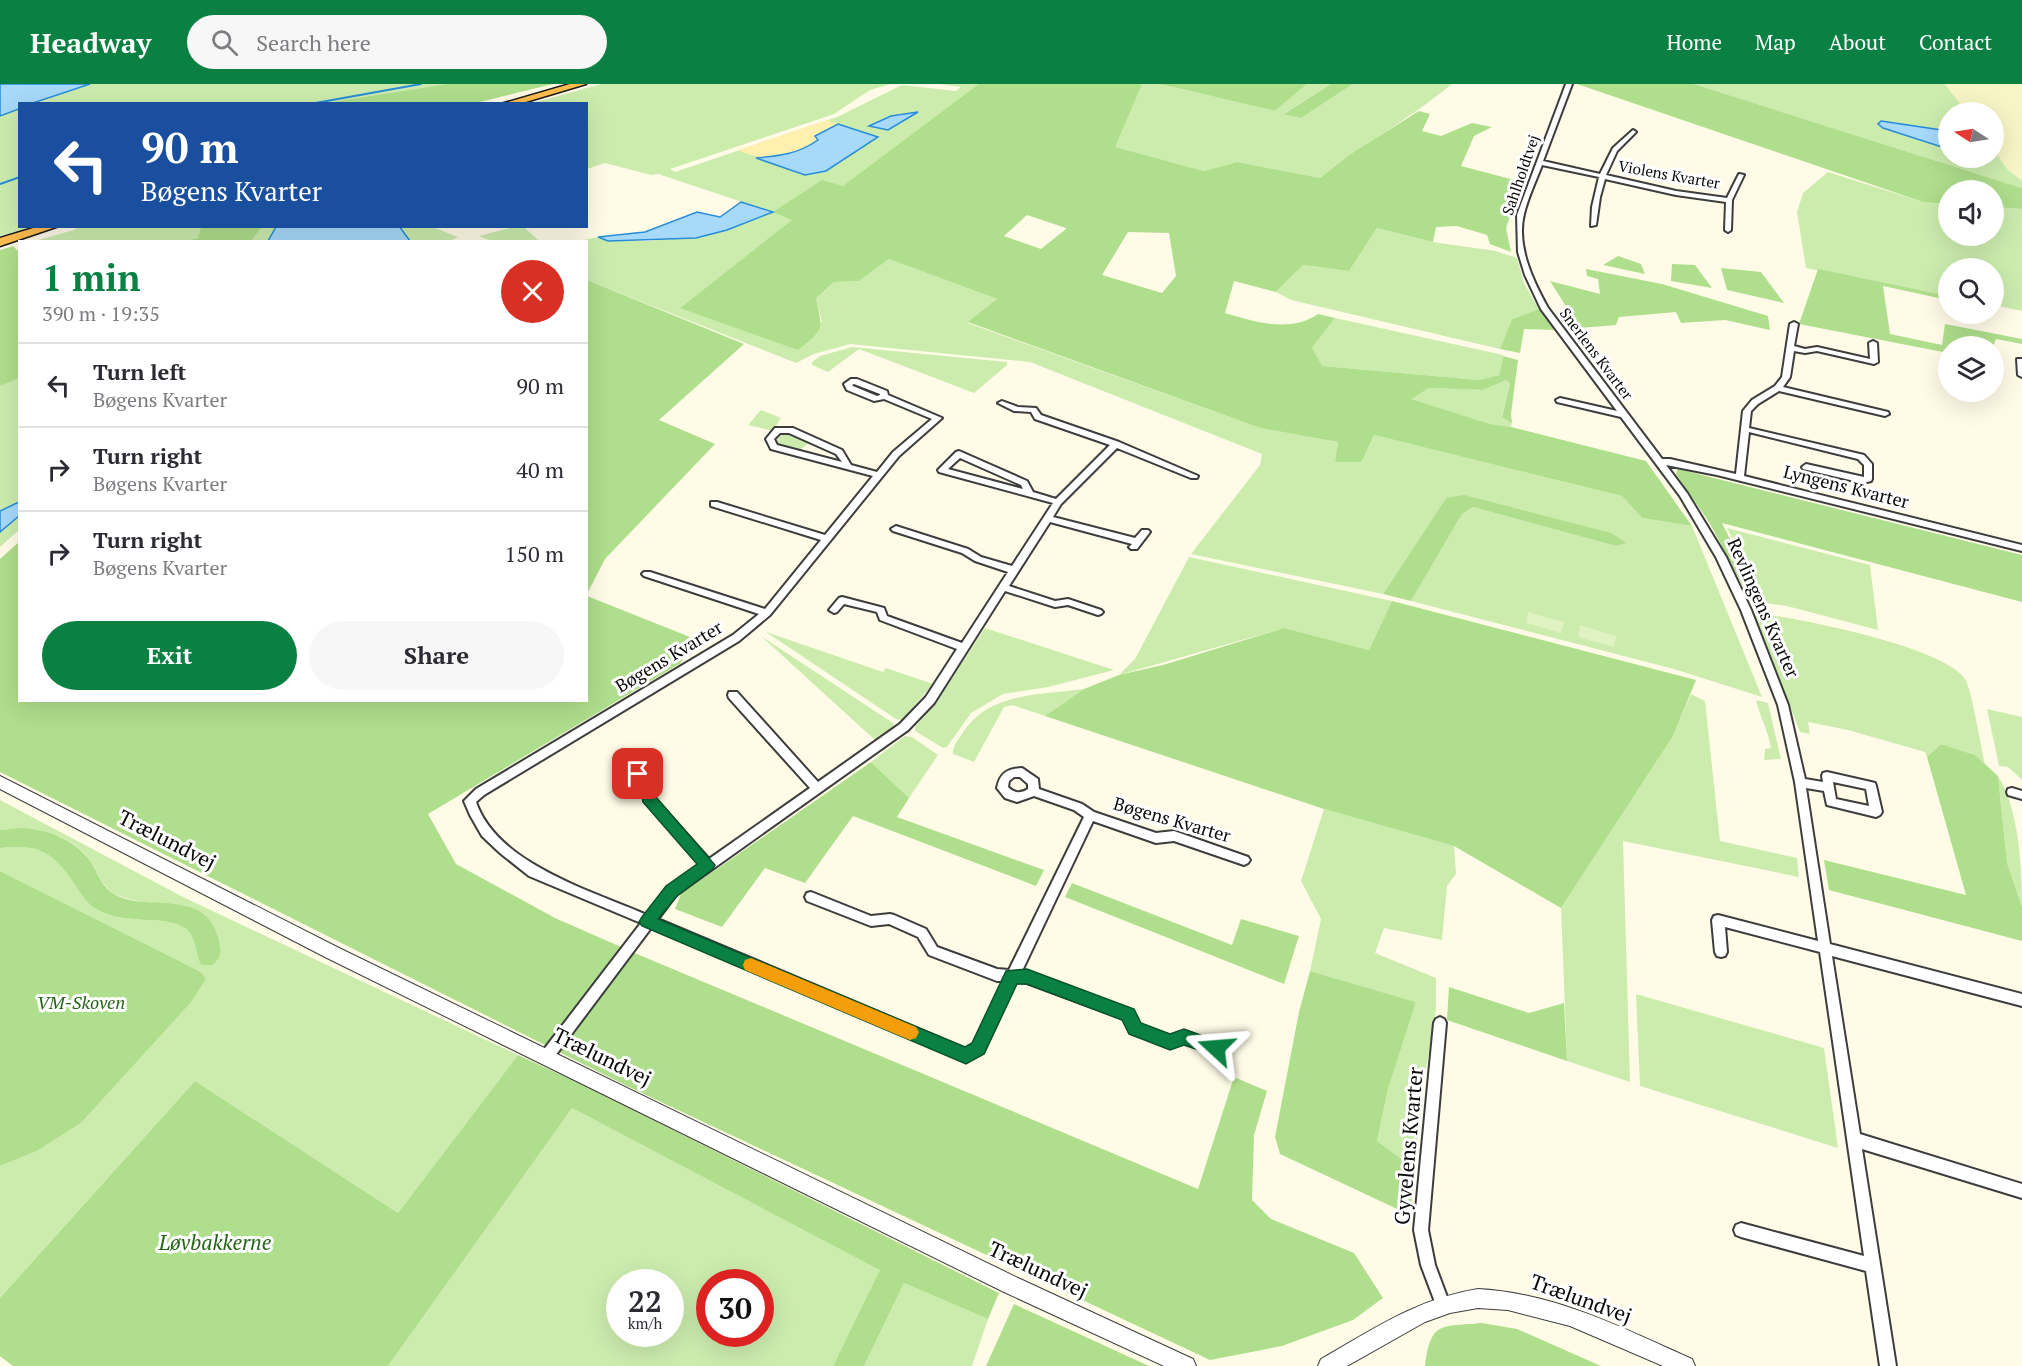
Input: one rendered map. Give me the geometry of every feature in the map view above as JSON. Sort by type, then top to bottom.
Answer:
[{"type":"highway","points":[[514,102],[581,84]]},
{"type":"highway","points":[[0,242],[47,228]]},
{"type":"street","name":"Sahlholdtvej","points":[[1545,309],[1526,273],[1518,235],[1520,215],[1569,84]]},
{"type":"street","name":"Violens Kvarter","points":[[1593,225],[1594,201],[1613,151],[1633,132]]},
{"type":"street","name":"Violens Kvarter","points":[[1539,162],[1676,193],[1729,200]]},
{"type":"street","name":"Violens Kvarter","points":[[1728,230],[1729,200],[1741,175]]},
{"type":"street","name":"Snerlens Kvarter","points":[[1545,309],[1661,462]]},
{"type":"street","points":[[1740,477],[1747,411],[1755,402],[1778,388],[1786,377],[1794,324]]},
{"type":"street","points":[[1791,348],[1805,351],[1817,349],[1874,362],[1873,343]]},
{"type":"street","points":[[2022,362],[2020,361],[2022,375]]},
{"type":"street","points":[[1778,388],[1885,414]]},
{"type":"street","name":"Bøgens Kvarter","points":[[884,396],[938,418],[896,454],[767,613],[736,638],[480,792],[470,801],[473,813],[502,850],[533,872],[966,1056],[978,1049],[1090,815]]},
{"type":"street","name":"Snerlens Kvarter","points":[[1560,400],[1625,415]]},
{"type":"street","points":[[1002,403],[1017,409],[1033,410],[1038,417],[1116,444],[1194,476]]},
{"type":"street","points":[[1745,429],[1861,457],[1868,464],[1868,479],[1863,480],[1806,466]]},
{"type":"street","points":[[847,464],[839,452],[790,430],[778,430],[770,439],[774,447],[830,463],[847,464],[879,475]]},
{"type":"street","points":[[547,1056],[672,891],[904,727],[930,700],[1058,502],[1116,444]]},
{"type":"street","points":[[1029,493],[1024,483],[958,454],[942,470],[1058,502]]},
{"type":"street","name":"Lyngens Kvarter","points":[[1661,462],[1740,477],[2022,548]]},
{"type":"street","name":"Revlingens Kvarter","points":[[1661,462],[1704,526],[1746,610],[1783,705],[1800,782],[1888,1366]]},
{"type":"street","points":[[714,504],[827,539]]},
{"type":"street","points":[[1047,518],[1136,545],[1144,532]]},
{"type":"street","points":[[896,529],[965,551],[978,559],[1014,570]]},
{"type":"street","name":"Bøgens Kvarter","points":[[647,574],[767,613]]},
{"type":"street","points":[[1002,587],[1055,604],[1068,602],[1098,612]]},
{"type":"street","points":[[834,610],[842,600],[881,610],[883,618],[964,648]]},
{"type":"street","points":[[733,695],[818,788]]},
{"type":"street","points":[[628,760],[648,788],[648,798],[707,865]]},
{"type":"street","points":[[1827,776],[1871,786],[1876,812],[1831,802],[1829,788],[1827,776]]},
{"type":"street","name":"Trælundvej","points":[[0,782],[333,953],[1011,1285],[1186,1366]]},
{"type":"street","points":[[1800,782],[1829,788]]},
{"type":"street","name":"Bøgens Kvarter","points":[[1033,791],[1078,807],[1090,815],[1156,838],[1174,836],[1244,860]]},
{"type":"street","points":[[811,897],[871,921],[890,919],[922,933],[933,951],[997,975],[1027,976],[1128,1015],[1135,1029],[1170,1042],[1184,1037],[1216,1048]]},
{"type":"street","points":[[1721,952],[1718,920],[2022,1000]]},
{"type":"street","name":"Gyvelens Kvarter","points":[[1440,1023],[1421,1230],[1428,1264],[1443,1305]]},
{"type":"street","points":[[1853,1139],[2022,1191]]},
{"type":"street","points":[[1741,1230],[1873,1266]]},
{"type":"street","name":"Trælundvej","points":[[1328,1366],[1408,1320],[1443,1305],[1484,1298],[1537,1304],[1685,1366]]},
{"type":"shaded area","points":[[1945,84],[2022,84],[2022,181],[2004,165],[2004,102],[1958,102]]},
{"type":"green space","points":[[90,84],[446,84],[331,102],[39,102]]},
{"type":"green space","points":[[446,84],[553,84],[480,102],[331,102]]},
{"type":"green space","points":[[601,84],[891,84],[870,90],[834,114],[670,169],[675,172],[837,117],[902,85],[956,91],[961,87],[939,84],[1113,84],[756,249],[680,308],[822,322],[816,298],[834,282],[859,281],[889,259],[997,299],[968,323],[1260,428],[1338,442],[1335,462],[1374,435],[1622,496],[1642,518],[1692,526],[1762,697],[1674,669],[1411,601],[1462,514],[1473,507],[1616,546],[1626,543],[1446,498],[1383,594],[1191,554],[1260,465],[1262,454],[1030,362],[850,344],[814,354],[796,363],[588,280],[588,240],[584,240],[598,237],[608,241],[651,241],[727,230],[772,212],[658,174],[651,175],[605,163],[588,169],[588,102],[536,102]]},
{"type":"green space","points":[[979,84],[1142,84],[1115,147],[1204,171],[1237,162],[1320,178],[1351,154],[1419,111],[1430,114],[1422,131],[1441,136],[1472,123],[1492,127],[1474,136],[1461,166],[1522,182],[1506,228],[1511,252],[1490,244],[1487,235],[1457,226],[1436,227],[1433,242],[1377,228],[1349,271],[1303,265],[1276,292],[1234,281],[1225,313],[1273,324],[1296,323],[1318,314],[1335,318],[1312,348],[1322,366],[1479,380],[1499,375],[1503,356],[1518,360],[1511,414],[1512,423],[1502,417],[1510,384],[1506,380],[1483,390],[1429,388],[1411,399],[1490,424],[1511,427],[1646,461],[1692,526],[1642,518],[1622,496],[1374,435],[1361,462],[1335,462],[1338,442],[1260,428],[968,322],[997,299],[889,259],[859,281],[834,282],[816,298],[820,317],[819,328],[813,338],[798,350],[680,308],[792,220],[773,212],[822,180],[843,186]],"holes":[[[1027,215],[1066,228],[1066,229],[1041,249],[1004,236]],[[1128,232],[1169,233],[1176,276],[1162,293],[1102,275]]]},
{"type":"green space","points":[[1142,84],[1160,84],[1275,111],[1307,84],[1331,84],[1285,113],[1301,118],[1353,84],[1452,84],[1320,178],[1237,162],[1204,171],[1114,147]]},
{"type":"green space","points":[[1160,84],[1307,84],[1275,111]]},
{"type":"green space","points":[[1331,84],[1353,84],[1301,118],[1284,114]]},
{"type":"green space","points":[[1577,84],[1694,84],[1938,161],[1938,168],[1959,168],[1997,180],[1938,180],[1938,203],[1923,202]]},
{"type":"green space","points":[[1694,84],[1945,84],[1958,102],[1938,102],[1938,161]]},
{"type":"green space","points":[[18,109],[18,228],[29,228],[0,236],[0,116]]},
{"type":"green space","points":[[2004,165],[2022,181],[2022,188],[2004,182],[2004,180],[1997,180],[1959,168],[2004,168]]},
{"type":"green space","points":[[1828,172],[1923,202],[1938,203],[1938,246],[2004,246],[2004,208],[2022,209],[2022,311],[2004,307],[2004,258],[1938,258],[1938,294],[1806,268],[1797,212],[1803,193]]},
{"type":"green space","points":[[2004,182],[2022,188],[2022,209],[2004,208]]},
{"type":"green space","points":[[77,228],[201,228],[198,238],[189,240],[39,240]]},
{"type":"green space","points":[[200,228],[260,228],[253,240],[189,240],[198,238]]},
{"type":"green space","points":[[260,228],[435,228],[458,237],[452,240],[253,240]]},
{"type":"green space","points":[[510,228],[525,228],[538,240],[489,240],[479,236]]},
{"type":"green space","points":[[1377,228],[1433,242],[1496,251],[1517,258],[1524,283],[1539,309],[1512,319],[1500,349],[1291,300],[1276,292],[1303,265],[1349,271]]},
{"type":"green space","points":[[13,246],[18,251],[18,378],[0,386],[0,250]]},
{"type":"green space","points":[[1618,256],[1641,264],[1645,274],[1603,265]]},
{"type":"green space","points":[[1672,264],[1695,265],[1712,288],[1671,281]]},
{"type":"green space","points":[[1721,268],[1761,272],[1784,303],[1727,290]]},
{"type":"green space","points":[[1586,269],[1662,284],[1768,316],[1770,330],[1725,320],[1681,323],[1676,312],[1619,317],[1616,325],[1567,329],[1562,320],[1572,316],[1550,281],[1600,294],[1598,279],[1587,276]]},
{"type":"green space","points":[[1818,269],[1938,294],[1938,298],[1883,286],[1890,334],[1938,344],[1938,351],[1799,324]]},
{"type":"green space","points":[[588,280],[744,344],[659,420],[715,444],[605,559],[588,592]]},
{"type":"green space","points":[[1539,309],[1555,330],[1524,329],[1520,353],[1500,349],[1512,319]]},
{"type":"green space","points":[[1335,318],[1503,355],[1499,375],[1479,380],[1321,366],[1312,348]]},
{"type":"green space","points":[[1945,324],[2022,339],[2022,344],[2004,341],[2004,336],[1943,336]]},
{"type":"green space","points":[[852,347],[1007,362],[1007,365],[974,393],[859,349],[828,372],[812,365],[812,362],[820,356]]},
{"type":"green space","points":[[18,377],[18,531],[0,547],[0,386]]},
{"type":"green space","points":[[1506,380],[1510,384],[1502,416],[1512,423],[1511,427],[1490,424],[1410,399],[1429,388],[1483,390]]},
{"type":"green space","points":[[761,410],[781,418],[773,431],[748,425]]},
{"type":"green space","points":[[789,432],[810,442],[800,450],[778,444],[777,440],[783,433]]},
{"type":"green space","points":[[1678,469],[2022,555],[2022,602],[1722,523],[1762,604],[1752,603],[1709,522],[1676,474]]},
{"type":"green space","points":[[1464,495],[1611,533],[1627,543],[1616,546],[1473,507],[1462,514],[1411,601],[1383,594],[1446,498]]},
{"type":"green space","points":[[1727,528],[1870,565],[1878,630],[1787,606],[1765,603]]},
{"type":"green space","points":[[18,543],[18,702],[588,702],[588,596],[690,637],[681,663],[428,814],[456,864],[555,918],[637,954],[1198,1189],[1234,1077],[1267,1091],[1254,1135],[1252,1200],[1271,1219],[1354,1253],[1383,1298],[1353,1320],[1282,1346],[1210,1360],[627,1086],[0,772],[0,559]]},
{"type":"green space","points":[[1189,557],[1392,601],[1369,650],[1284,628],[1119,675],[1135,659]]},
{"type":"green space","points":[[1392,601],[1696,680],[1673,736],[1561,908],[1454,846],[1324,809],[1045,716],[1084,689],[1119,675],[1163,665],[1284,628],[1369,650]]},
{"type":"green space","points":[[1528,612],[1564,622],[1561,633],[1526,623]]},
{"type":"green space","points":[[1769,615],[1874,637],[1904,646],[1952,668],[1965,679],[1968,685],[1985,764],[1975,755],[1941,744],[1927,757],[1925,752],[1848,730],[1808,722],[1810,734],[1800,732],[1755,616]]},
{"type":"green space","points":[[1580,625],[1616,636],[1614,647],[1578,637]]},
{"type":"green space","points":[[985,628],[1114,670],[1048,687],[1003,694],[971,713],[947,747],[943,748],[915,731],[915,727],[935,704]]},
{"type":"green space","points":[[766,632],[883,672],[886,668],[933,684],[902,720],[896,719]]},
{"type":"green space","points":[[761,636],[893,723],[894,727],[875,740]]},
{"type":"green space","points":[[1084,689],[1045,716],[1012,705],[1004,707],[974,762],[953,754],[954,746],[973,720],[1000,703],[1033,695]]},
{"type":"green space","points":[[1691,694],[1705,701],[1720,841],[1797,858],[1799,877],[1623,841],[1630,1082],[1567,1061],[1561,908],[1673,736]]},
{"type":"green space","points":[[1756,700],[1768,703],[1781,759],[1764,760],[1765,749],[1771,748]]},
{"type":"green space","points":[[1987,709],[2022,717],[2022,780],[2008,767],[1999,766]]},
{"type":"green space","points":[[905,736],[912,737],[938,755],[909,798],[871,762]]},
{"type":"green space","points":[[1941,744],[1975,755],[1998,776],[2007,863],[2022,907],[2022,941],[1829,890],[1824,860],[1966,895],[1927,757]]},
{"type":"green space","points":[[871,762],[909,798],[897,817],[1044,870],[1036,886],[853,816],[805,883],[765,868],[722,927],[675,909],[681,894]]},
{"type":"green space","points":[[1998,776],[2005,789],[2015,821],[2020,857],[2022,907],[2007,863]]},
{"type":"green space","points":[[0,800],[183,897],[518,1055],[398,1213],[195,1081],[0,1298],[0,1166],[37,1151],[81,1123],[190,1002],[206,979],[201,972],[0,871],[0,848],[36,849],[60,865],[84,898],[96,909],[118,917],[165,922],[185,928],[192,935],[201,965],[187,906],[121,897],[106,886],[89,859],[71,842],[49,833],[0,830]]},
{"type":"green space","points":[[1324,809],[1454,846],[1456,874],[1447,886],[1442,940],[1384,928],[1375,953],[1436,978],[1436,1009],[1423,1088],[1415,1169],[1377,1141],[1388,1089],[1416,1002],[1310,971],[1321,919],[1301,881]]},
{"type":"green space","points":[[23,828],[50,833],[74,845],[88,858],[111,892],[124,898],[186,906],[200,911],[210,921],[218,937],[220,956],[212,965],[201,965],[192,935],[185,928],[165,922],[130,919],[107,914],[90,904],[60,865],[44,853],[26,847],[0,848],[0,830]]},
{"type":"green space","name":"VM-Skoven","points":[[0,871],[201,972],[206,979],[191,1002],[81,1123],[37,1151],[0,1166]]},
{"type":"green space","points":[[1072,883],[1232,945],[1241,919],[1299,936],[1284,984],[1065,897]]},
{"type":"green space","points":[[1310,971],[1416,1002],[1388,1089],[1377,1141],[1415,1169],[1410,1215],[1280,1154],[1275,1137],[1299,1012]]},
{"type":"green space","points":[[1449,987],[1529,1013],[1564,1003],[1567,1061],[1447,1020]]},
{"type":"green space","points":[[1636,994],[1824,1048],[1838,1148],[1640,1086]]},
{"type":"green space","name":"Løvbakkerne","points":[[518,1055],[587,1087],[999,1293],[988,1319],[904,1283],[864,1366],[833,1366],[880,1270],[572,1108],[388,1366],[13,1366],[0,1356],[0,1298],[195,1081],[398,1213]]},
{"type":"green space","points":[[572,1108],[881,1270],[833,1366],[388,1366]]},
{"type":"green space","points":[[904,1283],[988,1319],[972,1366],[864,1366]]},
{"type":"green space","points":[[1014,1304],[1149,1366],[986,1366]]},
{"type":"green space","points":[[1482,1323],[1517,1329],[1601,1366],[1425,1366],[1431,1340],[1440,1329],[1448,1326]]},
{"type":"sand","points":[[827,120],[838,124],[815,136],[818,139],[789,154],[759,157],[738,150]]},
{"type":"water","points":[[0,84],[90,84],[36,102],[18,102],[18,109],[0,116]]},
{"type":"water","points":[[918,112],[888,130],[869,126],[891,116]]},
{"type":"water","points":[[1881,121],[1938,130],[1938,146],[1883,128],[1878,124]]},
{"type":"water","points":[[838,124],[878,137],[826,171],[805,175],[756,158],[796,151],[818,140],[815,136]]},
{"type":"water","points":[[741,202],[773,212],[727,230],[696,238],[608,241],[598,237],[645,232],[697,212],[720,217]]},
{"type":"water","points":[[275,228],[400,228],[409,240],[269,240]]},
{"type":"water","points":[[18,502],[18,517],[0,532],[0,511]]},
{"type":"waterway","points":[[321,102],[421,84]]},
{"type":"waterway","points":[[0,184],[18,178]]},
{"type":"slow traffic","points":[[751,965],[910,1032]]},
{"type":"route","points":[[638,774],[648,788],[648,798],[707,865],[672,891],[647,922],[966,1056],[978,1049],[1012,976],[1027,976],[1128,1015],[1135,1029],[1170,1042],[1184,1037],[1216,1048]]}]
